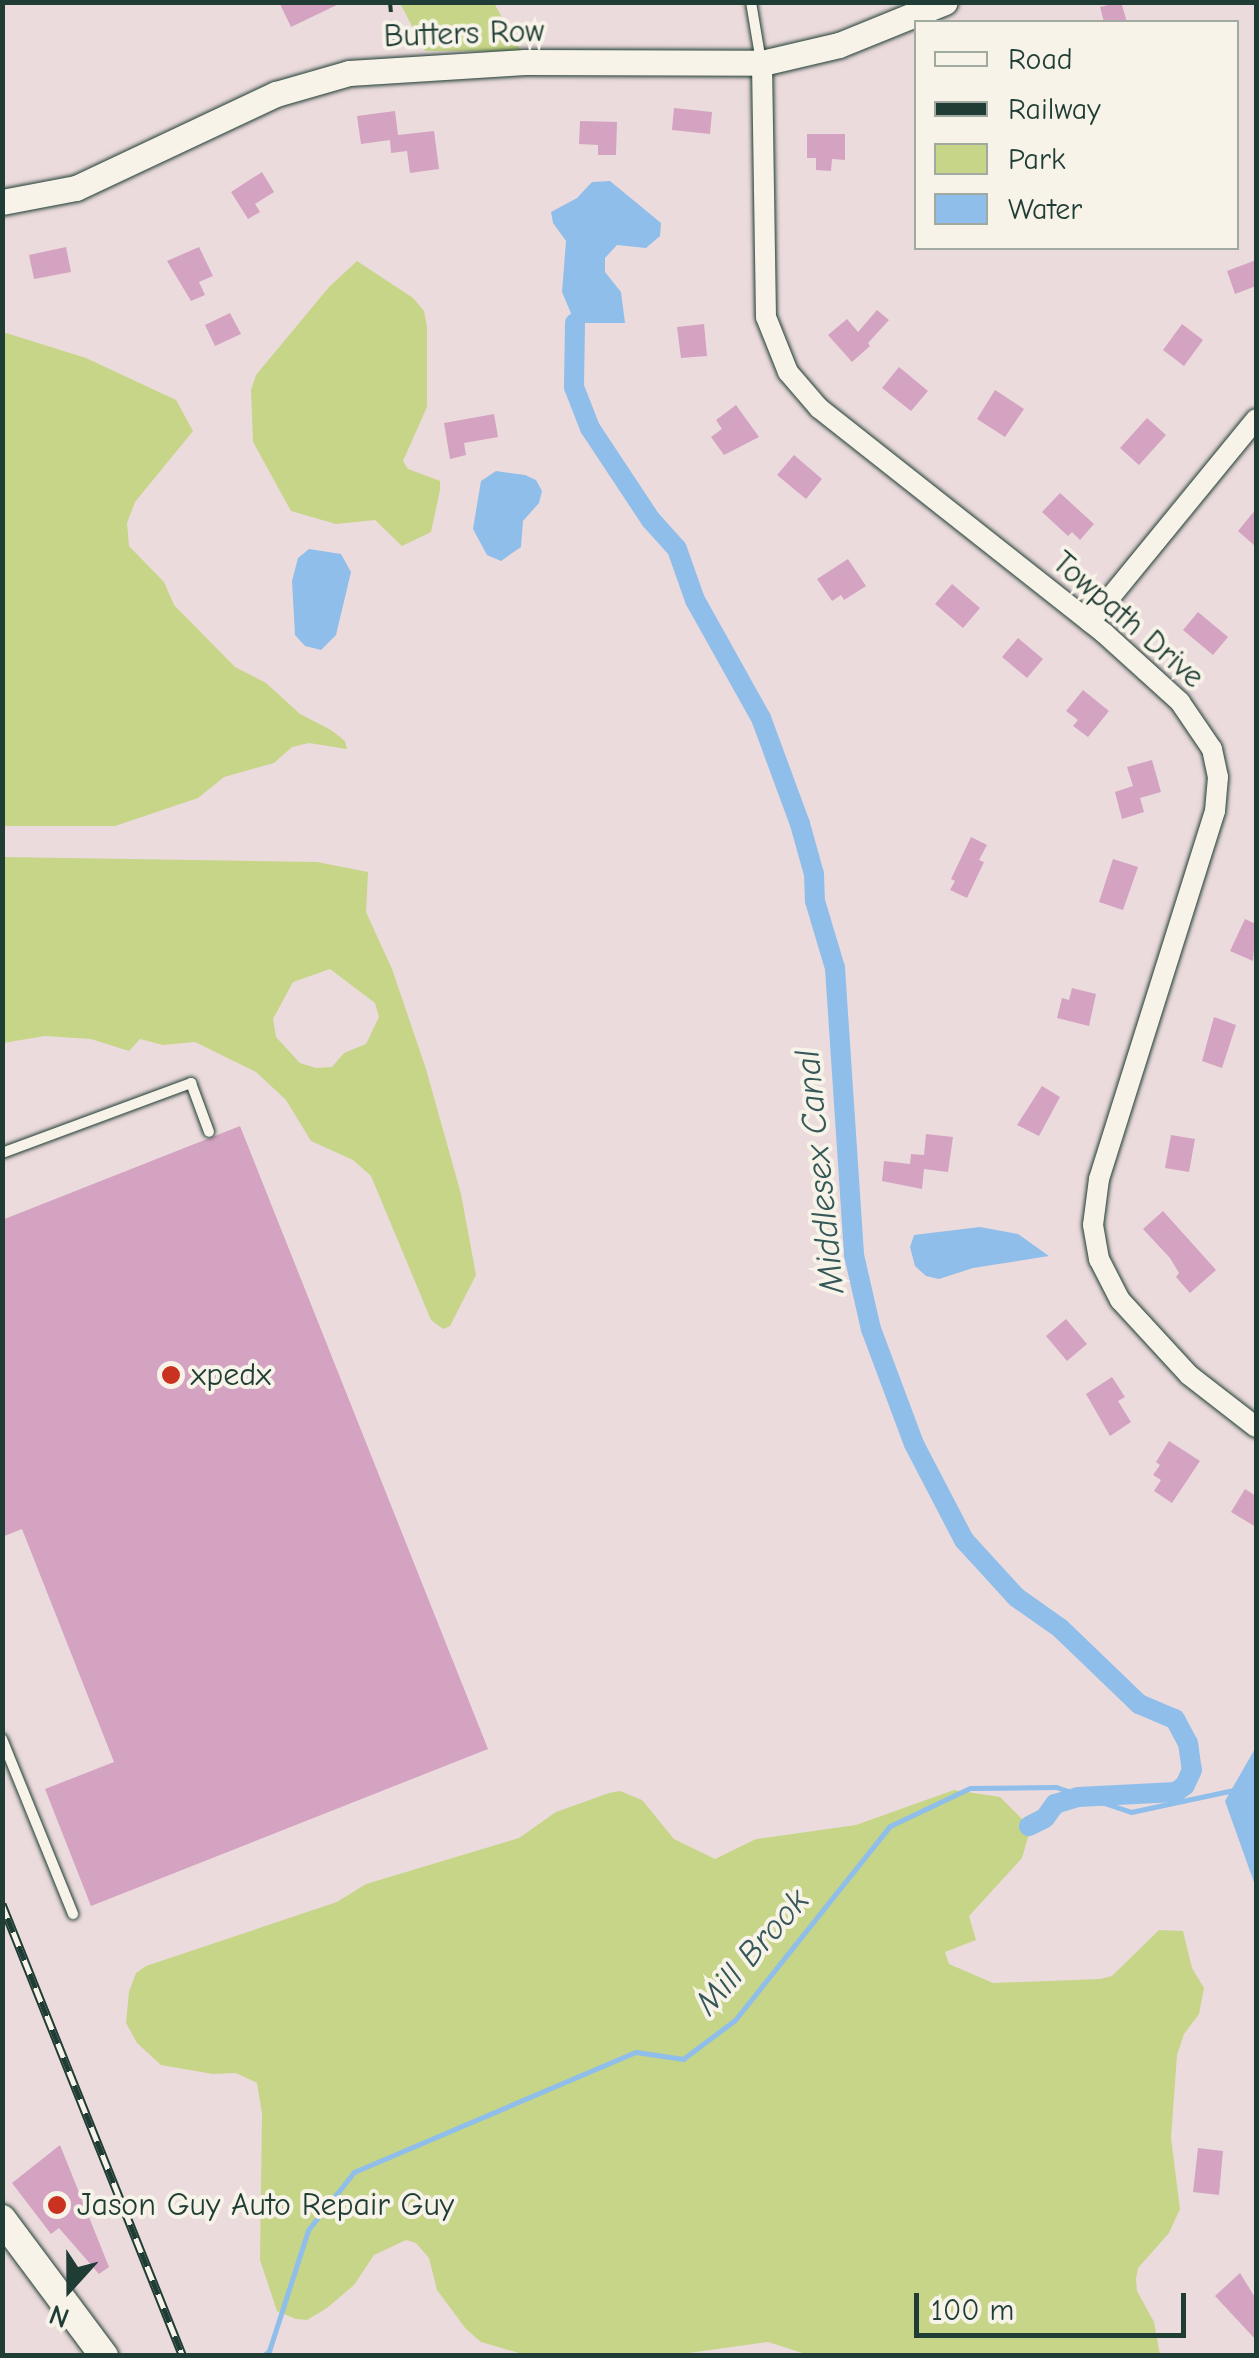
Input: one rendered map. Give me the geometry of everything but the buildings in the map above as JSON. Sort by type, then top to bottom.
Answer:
[{"type":"main road","points":[[5,2227],[104,2356]]},
{"type":"street","name":"Butters Row","points":[[2,202],[43,197],[90,183],[302,84],[396,68],[525,62],[762,64],[839,45],[945,2]]},
{"type":"street","name":"Towpath Drive","points":[[762,64],[765,297],[771,338],[781,362],[820,408],[1090,622],[1195,718],[1212,750],[1218,793],[1165,980],[1096,1190],[1096,1248],[1108,1280],[1128,1309],[1189,1376],[1256,1428]]},
{"type":"street","points":[[1090,622],[1256,419]]},
{"type":"lane","points":[[751,2],[762,64]]},
{"type":"lane","points":[[2,1153],[191,1083],[209,1132]]},
{"type":"lane","points":[[2,1738],[74,1914]]},
{"type":"path","points":[[390,2],[396,68]]},
{"type":"green space","points":[[400,3],[494,3],[521,51],[425,51]]},
{"type":"green space","points":[[357,261],[413,298],[424,311],[427,327],[427,407],[403,461],[408,469],[440,481],[440,490],[431,532],[402,546],[375,520],[336,524],[291,511],[253,442],[251,390],[256,375],[329,287]]},
{"type":"green space","points":[[3,332],[86,358],[176,400],[193,431],[135,502],[127,523],[129,546],[164,582],[174,605],[235,667],[266,683],[300,714],[331,730],[345,741],[347,749],[309,743],[292,747],[274,763],[224,777],[198,798],[115,826],[3,826]]},
{"type":"green space","points":[[3,857],[317,862],[368,872],[366,912],[392,969],[426,1069],[461,1194],[476,1275],[450,1326],[443,1329],[431,1320],[371,1176],[353,1160],[311,1141],[286,1100],[256,1072],[195,1042],[163,1045],[140,1039],[129,1051],[91,1039],[45,1036],[3,1043]],"holes":[[[330,969],[375,1003],[379,1017],[366,1044],[344,1053],[332,1067],[300,1063],[276,1037],[273,1019],[293,982]]]},
{"type":"green space","points":[[954,1790],[1000,1797],[1029,1826],[1029,1834],[1022,1858],[969,1916],[976,1940],[945,1952],[949,1964],[993,1983],[1100,1979],[1112,1976],[1159,1930],[1183,1931],[1192,1968],[1204,1988],[1199,2014],[1184,2034],[1177,2055],[1171,2138],[1180,2209],[1169,2233],[1138,2268],[1136,2279],[1137,2291],[1154,2322],[1160,2355],[812,2356],[768,2342],[674,2355],[526,2355],[481,2342],[466,2329],[437,2290],[429,2258],[416,2243],[406,2240],[374,2255],[354,2285],[327,2308],[307,2320],[296,2319],[277,2311],[260,2260],[262,2113],[257,2083],[236,2073],[213,2074],[161,2065],[137,2043],[126,2023],[129,1992],[136,1973],[146,1966],[337,1902],[366,1884],[519,1838],[556,1812],[609,1793],[620,1791],[642,1800],[674,1839],[715,1859],[756,1839],[856,1825]]},
{"type":"water","points":[[610,181],[661,223],[660,236],[646,248],[617,245],[605,258],[605,272],[621,292],[625,323],[575,323],[562,292],[566,241],[553,223],[551,212],[577,198],[592,182]]},
{"type":"water","points":[[496,471],[525,475],[536,480],[542,491],[539,503],[523,521],[521,547],[501,561],[487,555],[473,529],[481,481]]},
{"type":"water","points":[[309,549],[341,554],[351,572],[336,635],[321,650],[305,646],[295,635],[292,581],[298,558]]},
{"type":"water","points":[[980,1227],[1018,1234],[1049,1256],[973,1268],[939,1279],[926,1276],[915,1266],[910,1247],[914,1235]]},
{"type":"water","points":[[1256,1747],[1256,1888],[1225,1801]]},
{"type":"waterway","name":"Middlesex Canal","points":[[575,323],[574,387],[590,428],[651,520],[677,549],[695,600],[761,718],[800,824],[814,874],[815,901],[835,968],[854,1255],[871,1329],[914,1444],[964,1540],[1016,1597],[1060,1628],[1139,1704],[1175,1719],[1188,1743],[1192,1770],[1185,1785],[1176,1792],[1078,1797],[1055,1804],[1045,1818],[1029,1826]]},
{"type":"waterway","name":"Mill Brook","points":[[263,2356],[269,2351],[308,2230],[354,2172],[636,2052],[683,2059],[735,2020],[890,1826],[970,1788],[1056,1787],[1131,1812],[1234,1790]]},
{"type":"railway","points":[[2,1904],[183,2356]]},
{"type":"place","name":"xpedx","points":[[171,1375]]},
{"type":"place","name":"Jason Guy Auto Repair Guy","points":[[57,2205]]}]
